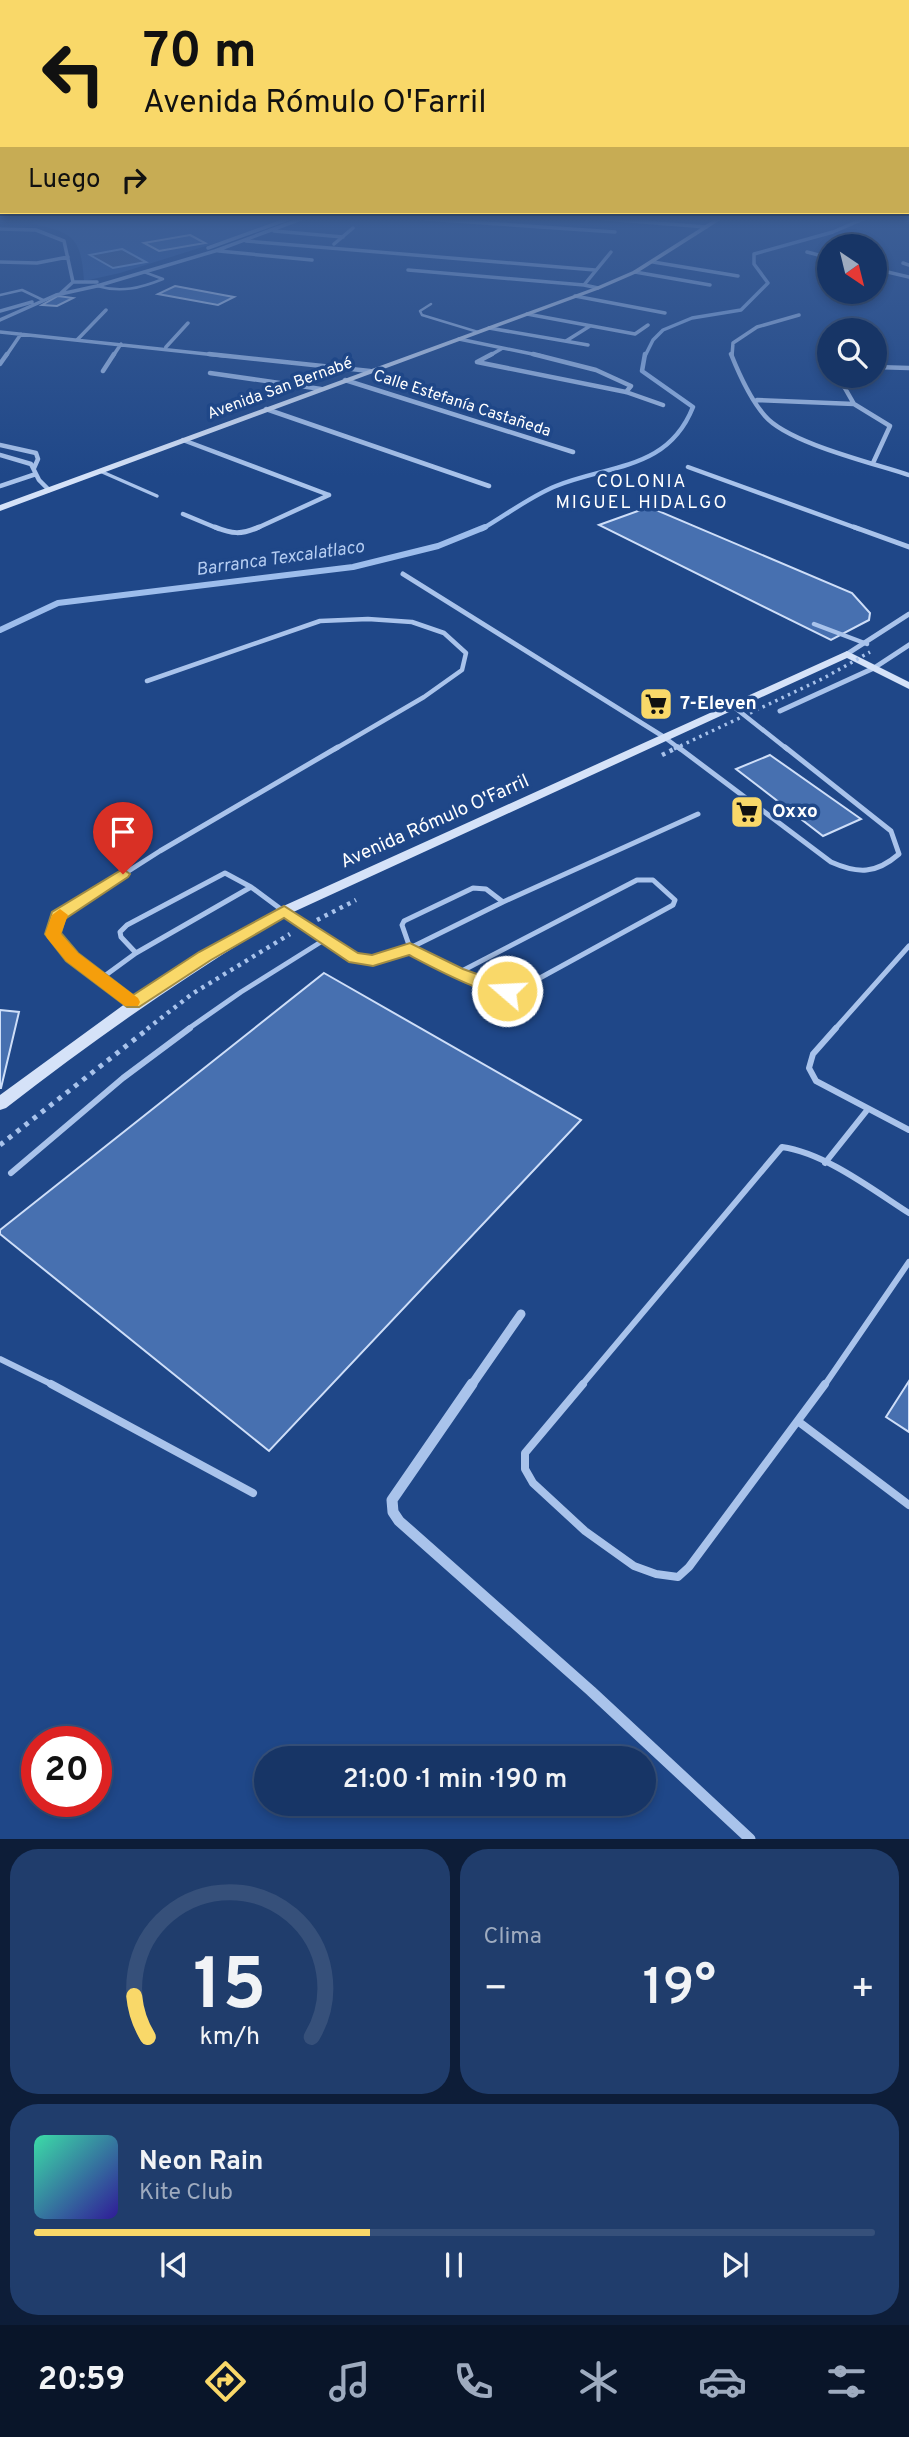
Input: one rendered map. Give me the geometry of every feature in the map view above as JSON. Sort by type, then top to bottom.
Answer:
[{"type":"main road","name":"Avenida San Bernabé","points":[[0,508],[551,305]]},
{"type":"main road","name":"Avenida Rómulo O'Farril","points":[[0,1104],[133,1003],[205,956],[284,911],[847,654]]},
{"type":"main road","points":[[847,654],[909,686]]},
{"type":"street","points":[[0,311],[24,305]]},
{"type":"street","points":[[0,320],[33,305]]},
{"type":"street","points":[[622,305],[665,313]]},
{"type":"street","points":[[76,340],[106,310]]},
{"type":"street","points":[[527,314],[635,334],[648,325]]},
{"type":"street","points":[[799,315],[757,327],[733,343],[731,354],[738,371],[764,415],[807,441],[909,475]]},
{"type":"street","points":[[166,347],[188,323]]},
{"type":"street","points":[[566,341],[590,326]]},
{"type":"street","points":[[489,328],[588,345]]},
{"type":"street","points":[[0,332],[370,370]]},
{"type":"street","points":[[0,364],[21,334]]},
{"type":"street","points":[[459,339],[612,377],[631,386],[626,392]]},
{"type":"street","points":[[103,371],[121,344]]},
{"type":"street","points":[[502,349],[477,362],[626,392],[663,405]]},
{"type":"street","points":[[887,367],[909,368]]},
{"type":"street","points":[[210,373],[321,389]]},
{"type":"street","name":"Calle Estefanía Castañeda","points":[[345,380],[573,452]]},
{"type":"street","points":[[845,388],[855,404],[890,426],[873,463]]},
{"type":"street","points":[[757,400],[855,404]]},
{"type":"street","points":[[266,409],[489,486]]},
{"type":"street","points":[[183,440],[329,495],[244,534],[231,534],[183,514]]},
{"type":"street","points":[[0,445],[36,453],[38,459],[35,471]]},
{"type":"street","points":[[0,457],[8,456],[27,462],[49,490]]},
{"type":"street","points":[[688,467],[909,547]]},
{"type":"street","points":[[0,486],[35,471]]},
{"type":"street","points":[[403,574],[664,737]]},
{"type":"street","name":"Avenida Rómulo O'Farril","points":[[847,654],[867,644],[909,614]]},
{"type":"street","points":[[780,711],[874,668],[909,645]]},
{"type":"street","points":[[522,1314],[392,1500],[393,1511],[399,1521],[591,1691],[750,1839]]},
{"type":"lane","points":[[430,305],[420,311],[422,315],[478,332]]},
{"type":"lane","points":[[100,471],[157,496]]},
{"type":"lane","points":[[133,1003],[99,980],[72,957],[53,934],[58,916],[149,857],[424,697],[462,670],[466,653],[444,633],[412,622],[368,619],[320,621],[147,681]]},
{"type":"lane","points":[[814,624],[867,644]]},
{"type":"lane","points":[[664,737],[820,856],[844,869],[868,873],[889,864],[899,853],[891,831],[734,707]]},
{"type":"lane","points":[[135,953],[121,937],[120,932],[127,925],[225,873],[251,887],[324,940],[354,958],[365,961],[410,948],[503,902],[698,814]]},
{"type":"lane","points":[[457,973],[638,880],[653,880],[675,900],[673,905],[518,990],[497,989],[457,973],[410,948],[402,925],[404,921],[481,886],[503,902]]},
{"type":"lane","points":[[99,980],[135,953],[251,887]]},
{"type":"lane","points":[[11,1172],[156,1051],[264,975],[324,940]]},
{"type":"lane","points":[[909,946],[813,1054],[809,1068],[816,1081],[909,1130]]},
{"type":"lane","points":[[825,1163],[868,1109]]},
{"type":"lane","points":[[909,1213],[825,1163],[789,1146],[778,1151],[525,1453],[524,1464],[528,1476],[553,1503],[623,1559],[664,1577],[678,1577],[690,1567],[799,1423],[909,1262]]},
{"type":"lane","points":[[0,1359],[94,1405],[253,1493]]},
{"type":"lane","points":[[799,1423],[909,1506]]},
{"type":"path","points":[[662,755],[870,652]]},
{"type":"path","points":[[0,1145],[192,994],[291,934]]},
{"type":"building","points":[[649,507],[852,593],[870,613],[869,620],[831,640],[599,525]]},
{"type":"building","points":[[770,755],[861,819],[823,836],[736,769]]},
{"type":"building","points":[[324,973],[581,1120],[269,1451],[0,1234],[0,1230]]},
{"type":"building","points":[[0,1010],[19,1012],[1,1088],[0,1088]]},
{"type":"building","points":[[909,1381],[909,1432],[886,1417]]},
{"type":"waterway","name":"Barranca Texcalatlaco","points":[[645,356],[653,340],[663,330],[692,318],[741,310],[746,305]]},
{"type":"waterway","name":"Barranca Texcalatlaco","points":[[482,529],[547,490],[636,462],[669,443],[682,428],[693,407],[642,371],[645,354]]},
{"type":"waterway","name":"Barranca Texcalatlaco","points":[[0,630],[58,603],[353,567],[438,546],[485,527]]},
{"type":"slow traffic","points":[[60,915],[53,934],[72,957],[99,980],[132,1002]]},
{"type":"place","name":"7-Eleven","points":[[656,704]]},
{"type":"place","name":"Oxxo","points":[[747,812]]},
{"type":"district","name":"COLONIA MIGUEL HIDALGO","points":[[642,492]]},
{"type":"route","points":[[123,874],[58,916],[53,934],[72,957],[99,980],[133,1003],[205,956],[284,911],[354,958],[373,960],[410,948],[457,973],[507,991]]}]
